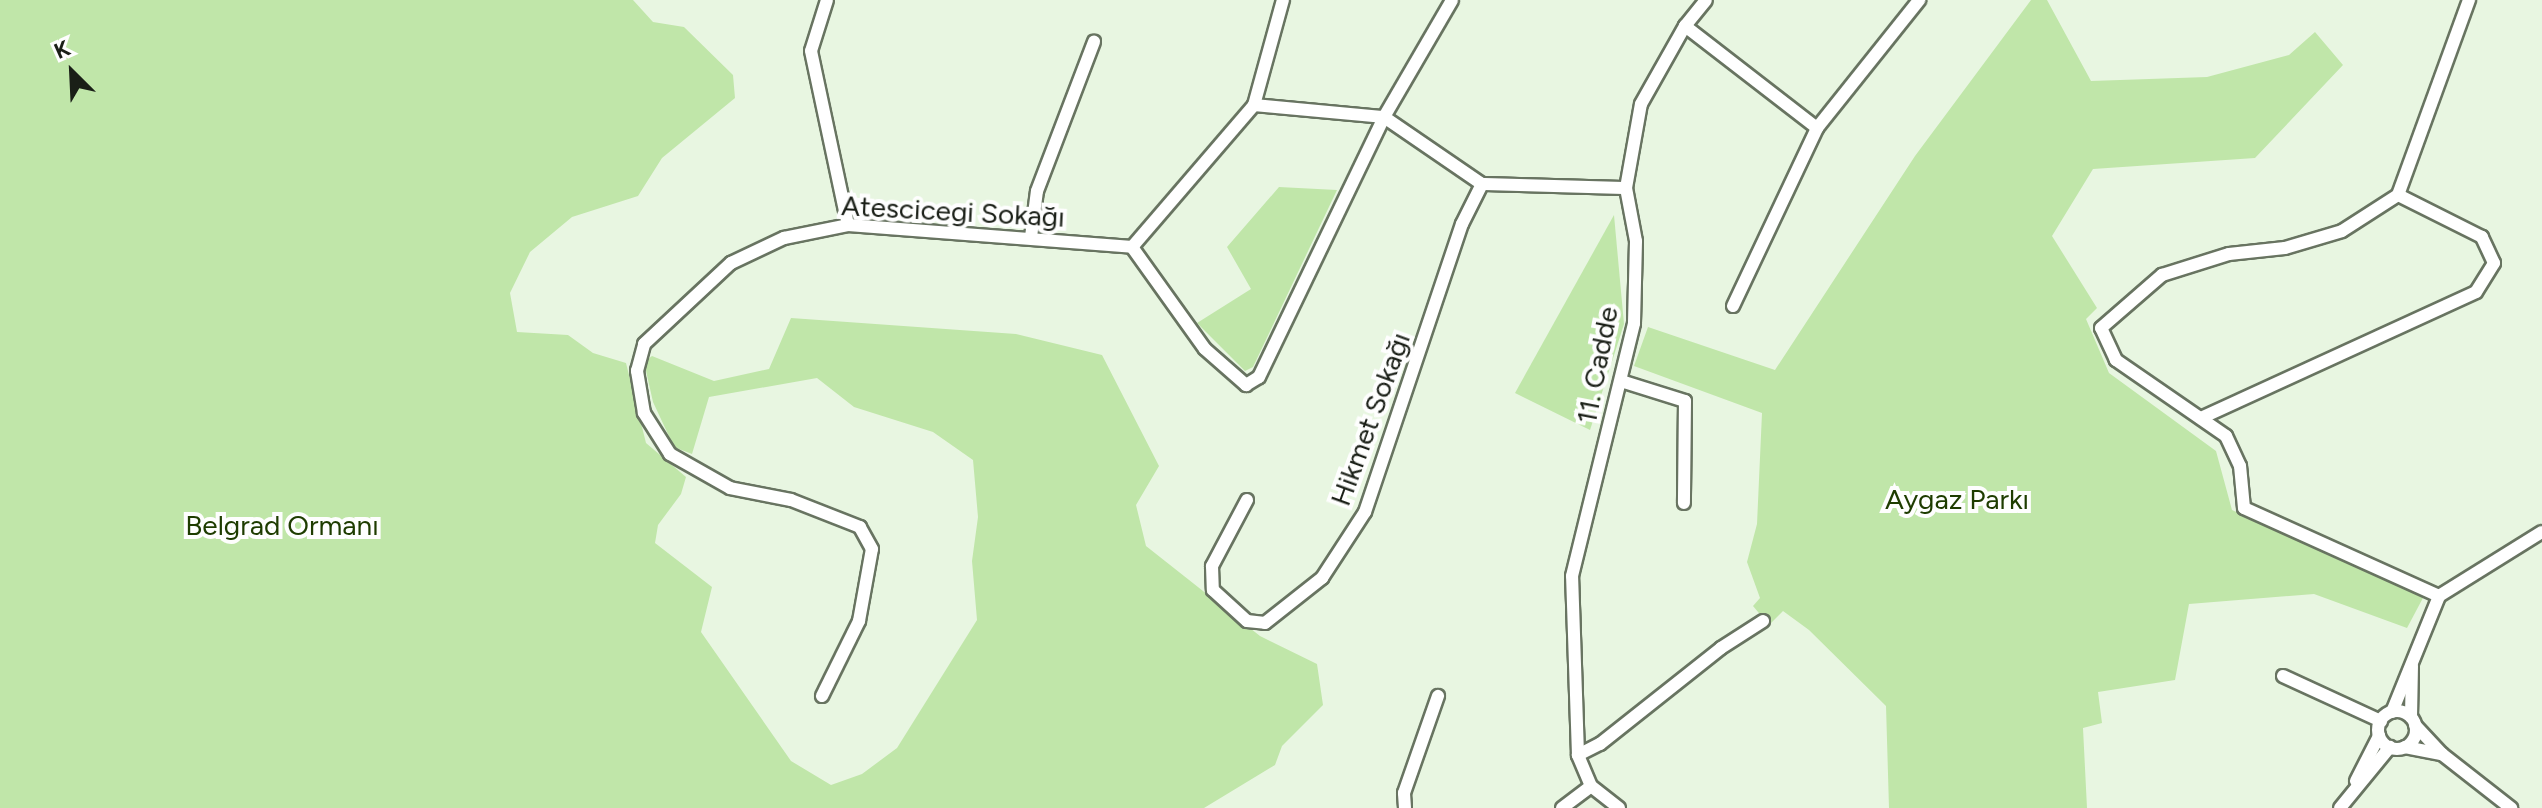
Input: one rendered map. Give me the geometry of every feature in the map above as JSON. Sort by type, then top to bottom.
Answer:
[{"type":"street","points":[[827,0],[811,51],[848,225]]},
{"type":"street","points":[[1283,0],[1254,105],[1132,247],[1205,349],[1246,385],[1259,377],[1384,117],[1452,0]]},
{"type":"street","name":"11. Cadde","points":[[1578,755],[1572,576],[1634,323],[1636,241],[1626,188],[1641,104],[1685,26],[1706,0]]},
{"type":"street","points":[[1733,306],[1817,128],[1919,0]]},
{"type":"street","points":[[2439,596],[2244,508],[2240,466],[2226,436],[2116,360],[2101,328],[2162,275],[2229,254],[2285,248],[2342,231],[2398,195],[2469,0]]},
{"type":"street","points":[[1685,26],[1817,128]]},
{"type":"street","points":[[1031,237],[1037,191],[1094,42]]},
{"type":"street","points":[[1254,105],[1384,117],[1482,184],[1626,188]]},
{"type":"street","name":"Hikmet Sokağı","points":[[1247,500],[1212,566],[1213,590],[1247,621],[1265,623],[1322,578],[1365,512],[1462,224],[1482,184]]},
{"type":"street","points":[[2201,418],[2476,292],[2494,263],[2482,237],[2398,195]]},
{"type":"street","name":"Atescicegi Sokağı","points":[[822,696],[859,621],[872,549],[860,527],[791,500],[730,488],[670,454],[644,413],[637,371],[644,344],[731,263],[784,238],[848,225],[1132,247]]},
{"type":"street","points":[[1621,381],[1685,401],[1684,503]]},
{"type":"street","points":[[2340,808],[2379,736],[2381,721],[2392,712],[2439,596],[2542,532]]},
{"type":"street","points":[[1619,808],[1591,786],[1578,755],[1763,621]]},
{"type":"street","points":[[2405,747],[2415,735],[2412,666]]},
{"type":"street","points":[[2283,676],[2381,721]]},
{"type":"street","points":[[1405,808],[1404,793],[1438,696]]},
{"type":"street","points":[[2392,712],[2413,721],[2433,739],[2442,754],[2511,808]]},
{"type":"street","points":[[2379,736],[2390,747],[2442,754]]},
{"type":"street","points":[[2353,787],[2390,747]]},
{"type":"street","points":[[1562,808],[1591,786]]},
{"type":"green space","name":"Belgrad Ormanı","points":[[0,0],[633,0],[653,22],[684,27],[733,75],[735,98],[662,158],[638,196],[572,217],[530,252],[510,293],[517,332],[568,335],[593,353],[626,363],[646,443],[686,477],[681,494],[658,525],[655,543],[712,587],[701,632],[791,761],[831,785],[862,774],[897,748],[977,620],[972,561],[978,517],[973,460],[933,432],[854,407],[817,378],[709,397],[692,454],[674,447],[653,402],[644,362],[652,356],[714,381],[769,369],[791,318],[1016,334],[1102,355],[1159,466],[1136,505],[1146,546],[1260,636],[1317,664],[1323,705],[1282,746],[1275,765],[1204,808],[0,808]]},
{"type":"green space","name":"Aygaz Parkı","points":[[2031,0],[2047,0],[2091,81],[2207,77],[2289,55],[2315,32],[2343,65],[2255,158],[2093,169],[2052,236],[2097,308],[2086,319],[2109,373],[2216,451],[2232,510],[2424,596],[2407,628],[2314,594],[2189,604],[2175,680],[2098,692],[2102,723],[2083,728],[2087,808],[1889,808],[1886,706],[1809,630],[1783,611],[1769,625],[1753,606],[1760,598],[1747,562],[1757,524],[1762,413],[1634,366],[1648,327],[1775,370],[1915,156]]},
{"type":"green space","points":[[1279,187],[1337,190],[1253,367],[1245,371],[1197,323],[1251,289],[1227,247]]},
{"type":"green space","points":[[1614,215],[1624,324],[1590,430],[1515,393]]}]
